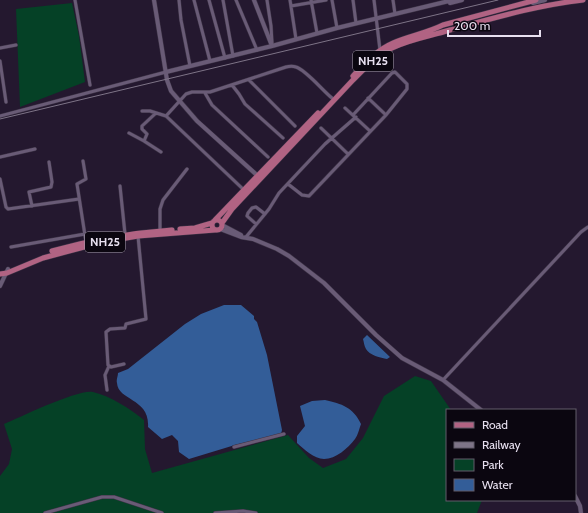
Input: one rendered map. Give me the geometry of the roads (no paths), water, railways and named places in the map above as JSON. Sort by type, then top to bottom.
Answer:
[{"type":"main road","name":"NH25","points":[[440,30],[476,16],[536,0]]},
{"type":"main road","name":"NH25","points":[[0,273],[43,258],[103,242],[138,236],[220,227],[232,209],[260,177],[361,67],[394,42],[431,31],[556,3],[583,0]]},
{"type":"main road","name":"NH25","points":[[7,271],[46,253],[86,242],[125,234],[195,228],[214,222],[244,190],[260,177],[381,52]]},
{"type":"main road","points":[[218,220],[220,227],[213,228],[214,222],[218,220]]},
{"type":"street","points":[[75,0],[90,85]]},
{"type":"street","points":[[154,0],[166,72],[171,91],[197,121],[260,177]]},
{"type":"street","points":[[179,0],[181,20],[190,66]]},
{"type":"street","points":[[194,0],[210,61]]},
{"type":"street","points":[[209,0],[224,58]]},
{"type":"street","points":[[223,0],[233,56]]},
{"type":"street","points":[[236,0],[257,50]]},
{"type":"street","points":[[254,0],[272,46]]},
{"type":"street","points":[[268,0],[272,46]]},
{"type":"street","points":[[290,0],[296,39]]},
{"type":"street","points":[[291,6],[311,1],[326,0]]},
{"type":"street","points":[[332,0],[337,28]]},
{"type":"street","points":[[353,0],[356,23]]},
{"type":"street","points":[[374,0],[381,52]]},
{"type":"street","points":[[393,0],[395,14]]},
{"type":"street","points":[[0,116],[356,23],[444,2],[462,0]]},
{"type":"street","points":[[440,30],[443,27],[545,0]]},
{"type":"street","points":[[440,30],[444,31],[566,0]]},
{"type":"street","points":[[311,1],[317,33]]},
{"type":"street","points":[[0,48],[16,45]]},
{"type":"street","points":[[0,61],[6,102]]},
{"type":"street","points":[[166,116],[186,94],[192,92],[206,93],[286,67],[297,67],[303,71],[332,98]]},
{"type":"street","points":[[244,236],[265,214],[279,193],[325,144],[354,116],[368,98],[392,73],[395,72],[407,84],[407,89],[386,115],[308,196],[302,195],[288,184]]},
{"type":"street","points":[[249,80],[295,126]]},
{"type":"street","points":[[232,85],[245,104],[283,138]]},
{"type":"street","points":[[206,93],[212,105],[268,158]]},
{"type":"street","points":[[368,98],[386,115]]},
{"type":"street","points":[[344,108],[370,131]]},
{"type":"street","points":[[142,111],[166,116],[244,190]]},
{"type":"street","points":[[144,141],[147,136],[142,130],[142,126],[156,113]]},
{"type":"street","points":[[321,128],[348,154]]},
{"type":"street","points":[[129,133],[161,152]]},
{"type":"street","points":[[0,157],[35,149]]},
{"type":"street","points":[[83,161],[87,178],[86,180],[77,184],[86,242]]},
{"type":"street","points":[[32,206],[29,192],[52,186],[49,162]]},
{"type":"street","points":[[160,230],[160,206],[186,169]]},
{"type":"street","points":[[0,179],[6,208],[8,209],[79,199]]},
{"type":"street","points":[[120,186],[125,234]]},
{"type":"street","points":[[256,224],[247,216],[252,208],[256,207],[265,214]]},
{"type":"street","points":[[220,227],[277,249],[289,256],[324,283],[376,335],[402,358],[443,380],[481,409]]},
{"type":"street","points":[[443,380],[581,232],[588,227]]},
{"type":"street","points":[[11,247],[85,234]]},
{"type":"street","points":[[107,390],[105,375],[109,366],[107,355],[107,330],[125,328],[126,324],[146,319],[138,236]]},
{"type":"street","points":[[0,286],[7,271]]},
{"type":"street","points":[[109,366],[124,364]]},
{"type":"street","points":[[234,447],[284,434]]},
{"type":"street","points":[[45,513],[102,497],[114,497],[162,513]]},
{"type":"street","points":[[576,498],[580,506],[581,513]]},
{"type":"street","points":[[215,513],[256,513]]},
{"type":"water","points":[[224,305],[241,305],[254,316],[254,319],[257,322],[267,355],[282,430],[281,434],[235,445],[189,459],[179,452],[178,441],[172,435],[162,439],[148,427],[144,410],[119,389],[117,382],[118,373],[128,369],[185,324],[201,314]]},
{"type":"water","points":[[367,335],[390,357],[387,359],[372,355],[365,347],[363,339]]},
{"type":"water","points":[[325,400],[337,403],[351,410],[361,424],[358,434],[349,446],[333,457],[328,459],[320,459],[313,456],[297,443],[297,436],[305,426],[300,406],[312,401]]},
{"type":"railway","points":[[0,119],[498,0]]}]
